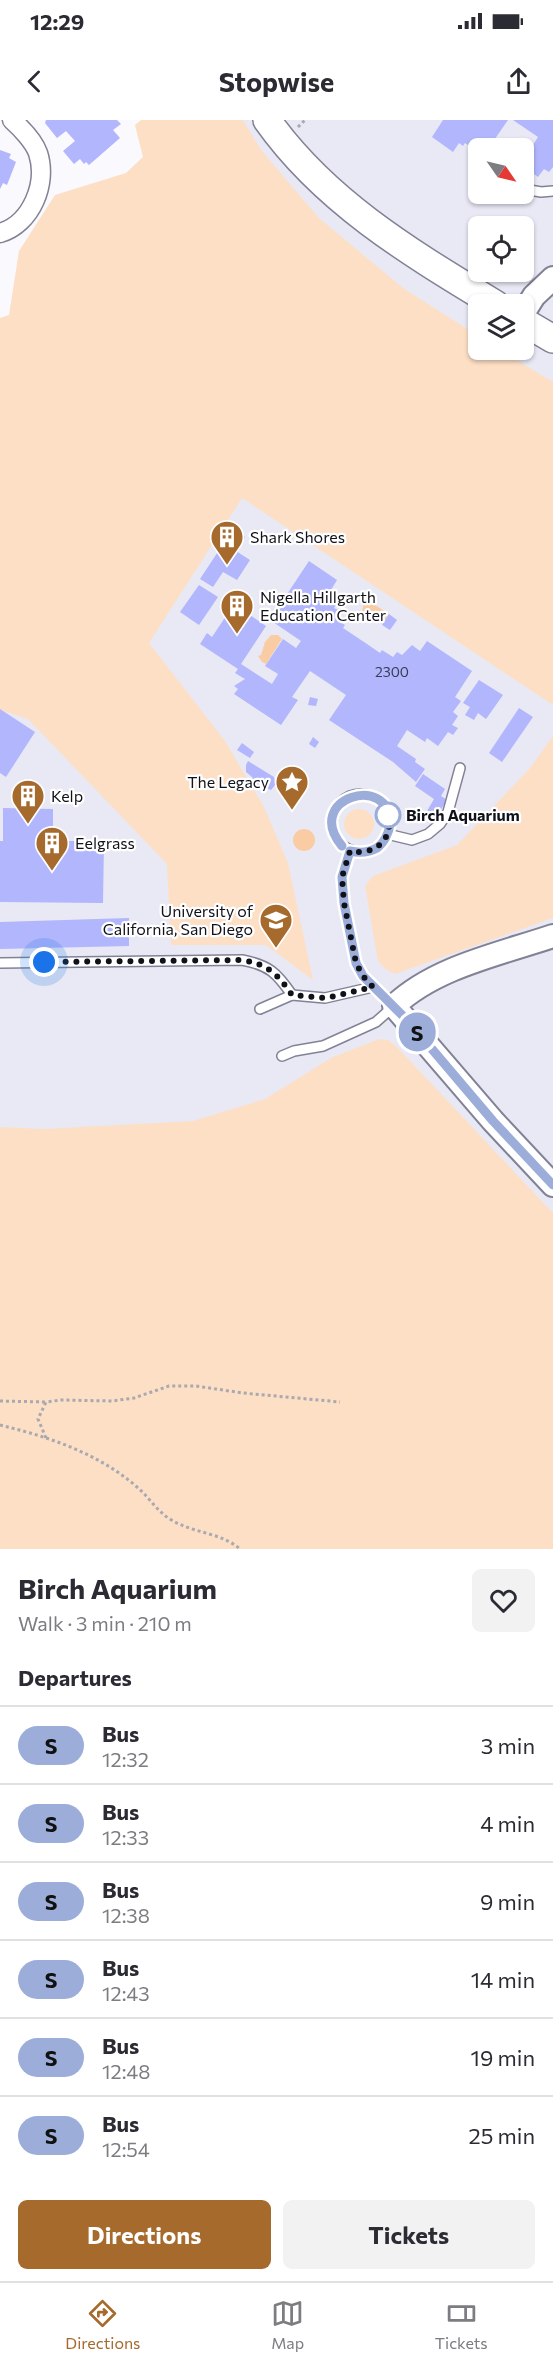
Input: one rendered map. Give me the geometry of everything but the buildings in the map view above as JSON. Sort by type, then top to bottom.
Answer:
[{"type":"main road","points":[[267,120],[281,139],[336,196],[368,223],[479,294]]},
{"type":"main road","points":[[534,328],[553,339]]},
{"type":"street","points":[[0,234],[16,226],[34,204],[42,168],[37,151],[12,120]]},
{"type":"street","points":[[534,296],[553,278]]},
{"type":"street","points":[[553,936],[435,976],[409,992],[394,1006],[493,1121],[553,1185]]},
{"type":"lane","points":[[534,190],[553,191]]},
{"type":"lane","points":[[387,834],[412,840],[428,834],[440,824],[448,812],[460,768]]},
{"type":"lane","points":[[369,795],[377,800],[388,815],[390,825],[387,834],[376,848],[368,852],[350,851],[342,846],[332,829],[335,810],[350,796],[369,795]]},
{"type":"lane","points":[[282,1056],[294,1051],[323,1046],[376,1022],[394,1006],[363,976],[356,963],[344,903],[342,877],[350,851]]},
{"type":"lane","points":[[0,963],[242,960],[269,968],[280,978],[292,995]]},
{"type":"lane","points":[[260,1009],[292,995],[326,998],[373,987]]},
{"type":"path","points":[[302,124],[305,120]]},
{"type":"path","points":[[0,1401],[112,1401],[134,1398],[169,1386],[196,1386],[340,1402]]},
{"type":"path","points":[[46,1402],[38,1419],[46,1438]]},
{"type":"path","points":[[0,1425],[87,1453],[137,1487],[155,1508],[173,1521],[192,1530],[232,1542],[240,1549]]},
{"type":"shaded area","points":[[141,120],[243,120],[261,150],[319,218],[403,288],[468,330],[468,360],[517,360],[553,382],[553,705],[242,498],[149,643],[225,741],[264,807],[288,863],[313,980],[266,945],[171,945],[167,864],[28,719],[0,710],[0,318],[9,315],[19,251],[55,195],[126,173],[143,157],[135,125]]},
{"type":"shaded area","name":"University of California, San Diego","points":[[143,120],[553,120],[553,1549],[0,1549],[0,323],[22,314],[132,185],[151,158]]},
{"type":"shaded area","points":[[373,600],[375,605],[389,614],[382,624],[362,612],[364,601]]},
{"type":"shaded area","points":[[271,635],[278,635],[282,639],[266,664],[258,656],[261,655],[265,642]]},
{"type":"shaded area","points":[[553,736],[553,918],[395,974],[385,969],[378,961],[365,886],[373,876],[457,845],[530,768]]},
{"type":"shaded area","points":[[359,809],[370,813],[374,824],[370,835],[359,839],[348,835],[344,824],[348,813]]},
{"type":"shaded area","points":[[300,829],[308,829],[315,836],[315,844],[308,851],[300,851],[293,844],[293,836]]},
{"type":"shaded area","points":[[379,1039],[388,1040],[396,1046],[553,1213],[553,1549],[0,1549],[0,1127],[44,1129],[193,1121],[265,1099],[331,1058]]},
{"type":"bus line","name":"S","points":[[342,846],[335,838],[332,829],[335,810],[341,802],[350,796],[359,794],[369,795],[377,800],[388,815],[390,825],[387,834],[383,842],[368,852],[350,851],[342,877],[344,903],[356,963],[363,976],[409,1022],[493,1121],[553,1185]]},
{"type":"place","name":"Shark Shores","points":[[227,566]]},
{"type":"place","name":"Nigella Hillgarth Education Center","points":[[237,635]]},
{"type":"place","name":"The Legacy","points":[[292,811]]},
{"type":"place","name":"Birch Aquarium","points":[[388,815]]},
{"type":"place","name":"Kelp","points":[[28,825]]},
{"type":"place","name":"Eelgrass","points":[[52,872]]},
{"type":"place","name":"University of California, San Diego","points":[[276,949]]},
{"type":"route","points":[[44,962],[242,960],[269,968],[280,978],[292,995],[326,998],[356,993],[373,987],[363,976],[356,963],[344,903],[342,877],[350,851],[368,852],[383,842],[390,825],[388,815]]}]
